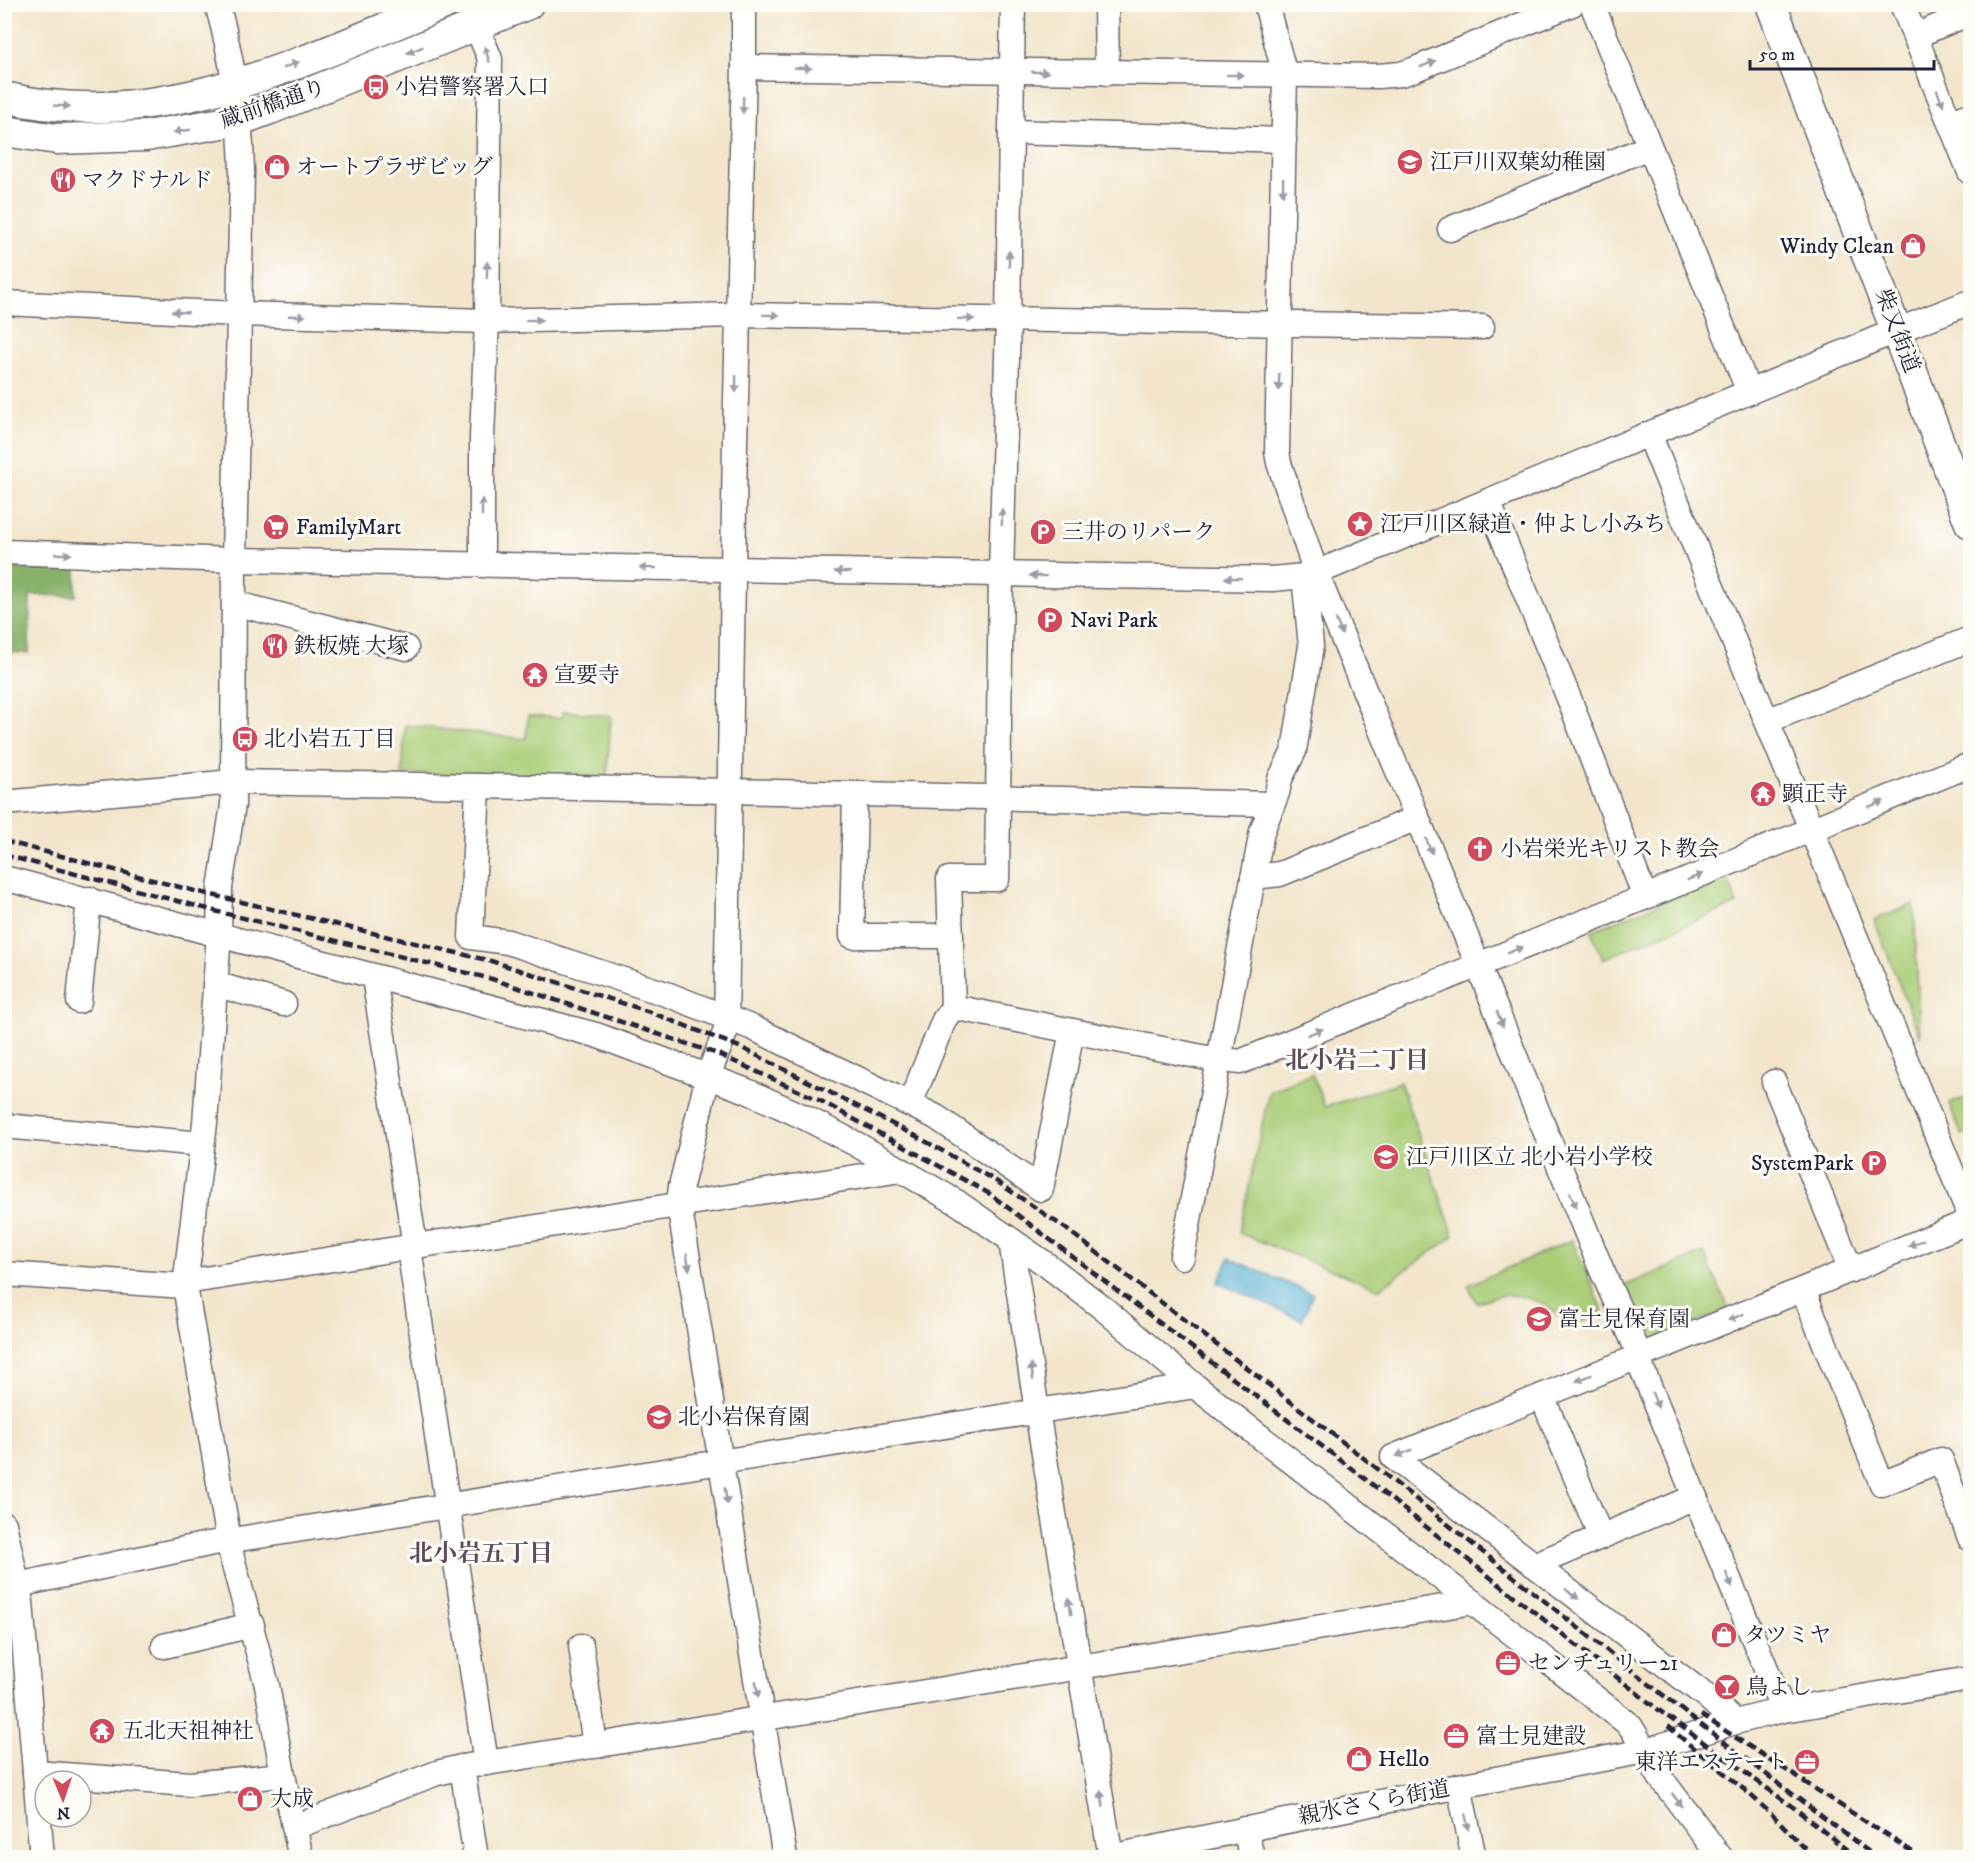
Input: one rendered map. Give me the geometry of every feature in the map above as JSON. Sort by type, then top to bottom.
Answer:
[{"type":"main road","name":"蔵前橋通り","points":[[4,97],[55,106],[87,107],[134,105],[170,100],[236,85],[444,4]]},
{"type":"main road","name":"蔵前橋通り","points":[[4,131],[57,139],[103,139],[146,136],[240,120],[528,4]]},
{"type":"main road","name":"柴又街道","points":[[1771,4],[1971,523]]},
{"type":"street","points":[[217,4],[236,85],[242,172],[234,560],[233,805],[220,888],[219,934],[202,1144],[185,1284],[232,1558],[267,1685],[282,1775],[301,1857]]},
{"type":"street","points":[[744,4],[726,1030],[708,1076],[681,1185],[679,1204],[784,1857]]},
{"type":"street","points":[[958,1008],[951,936],[949,879],[997,879],[1013,4]]},
{"type":"street","points":[[1106,4],[1107,73]]},
{"type":"street","points":[[1182,1257],[1262,831],[1286,766],[1294,751],[1311,646],[1304,576],[1277,452],[1285,75],[1266,4]]},
{"type":"street","points":[[744,67],[1378,76],[1401,74],[1572,4]]},
{"type":"street","points":[[1592,4],[1749,392]]},
{"type":"street","points":[[1902,4],[1915,36],[1960,119],[1971,172]]},
{"type":"street","points":[[1915,36],[1971,13]]},
{"type":"street","points":[[476,25],[490,59],[487,321],[482,437],[482,565]]},
{"type":"street","points":[[1011,132],[1284,140]]},
{"type":"street","points":[[1450,229],[1649,147]]},
{"type":"street","points":[[4,552],[234,560],[1001,575],[1304,576],[1971,302]]},
{"type":"street","points":[[4,303],[238,314],[487,321],[738,315],[1482,327]]},
{"type":"street","points":[[1649,434],[1971,1216]]},
{"type":"street","points":[[1488,501],[1570,701],[1646,897]]},
{"type":"street","points":[[1304,576],[1418,818],[1783,1710]]},
{"type":"street","points":[[234,603],[406,648]]},
{"type":"street","points":[[1767,722],[1971,639]]},
{"type":"street","points":[[958,1008],[1240,1062],[1971,765]]},
{"type":"street","points":[[4,803],[233,782],[1272,804]]},
{"type":"street","points":[[478,786],[471,937],[508,942],[669,995],[753,1028],[936,1117],[1041,1189],[1072,1031]]},
{"type":"street","points":[[855,794],[852,936],[951,936]]},
{"type":"street","points":[[1253,877],[1280,874],[1418,818]]},
{"type":"street","points":[[4,878],[596,1035],[747,1090],[804,1117],[901,1170],[958,1203],[1104,1309],[1195,1386],[1626,1722],[1660,1777],[1721,1857]]},
{"type":"street","points":[[80,1001],[88,899]]},
{"type":"street","points":[[374,977],[447,1505],[474,1765],[476,1857]]},
{"type":"street","points":[[215,984],[284,1004]]},
{"type":"street","points":[[910,1104],[944,1020],[958,1008]]},
{"type":"street","points":[[1774,1082],[1851,1270]]},
{"type":"street","points":[[4,1126],[202,1144]]},
{"type":"street","points":[[4,1274],[185,1284],[901,1170]]},
{"type":"street","points":[[1735,1722],[1706,1696],[1393,1457],[1971,1221]]},
{"type":"street","points":[[1011,1241],[1109,1857]]},
{"type":"street","points":[[1803,1290],[1882,1484],[1941,1460],[1971,1538]]},
{"type":"street","points":[[11,1587],[208,1544],[1195,1386]]},
{"type":"street","points":[[1542,1396],[1601,1537]]},
{"type":"street","points":[[1534,1565],[1695,1497]]},
{"type":"street","points":[[4,1524],[11,1587],[22,1614],[35,1769]]},
{"type":"street","points":[[295,1827],[436,1773],[474,1765],[1080,1668],[1473,1602]]},
{"type":"street","points":[[164,1646],[252,1625]]},
{"type":"street","points":[[581,1646],[595,1746]]},
{"type":"street","name":"親水さくら街道","points":[[1109,1857],[1645,1751],[1735,1722],[1783,1710],[1971,1679]]},
{"type":"street","points":[[93,1777],[190,1784],[282,1775]]},
{"type":"street","points":[[1459,1786],[1474,1857]]},
{"type":"street","points":[[40,1829],[42,1857]]},
{"type":"street","points":[[1244,1829],[1252,1857]]},
{"type":"green space","points":[[8,568],[76,569],[76,596],[30,595],[29,653],[5,652],[4,593],[8,593]]},
{"type":"green space","points":[[564,711],[611,716],[607,777],[402,774],[405,725],[526,739],[528,716],[561,718]]},
{"type":"green space","points":[[1727,876],[1737,904],[1603,959],[1591,931]]},
{"type":"green space","points":[[1914,904],[1920,1037],[1874,920]]},
{"type":"green space","points":[[1312,1074],[1325,1107],[1400,1082],[1454,1236],[1379,1289],[1239,1233],[1269,1092]]},
{"type":"green space","points":[[1970,1096],[1970,1132],[1962,1135],[1949,1104]]},
{"type":"green space","points":[[1572,1240],[1604,1312],[1570,1326],[1550,1309],[1527,1298],[1503,1296],[1477,1303],[1468,1285]]},
{"type":"green space","points":[[1704,1253],[1729,1309],[1648,1343],[1624,1286]]},
{"type":"water","points":[[1229,1258],[1313,1294],[1302,1320],[1218,1283]]},
{"type":"railway","points":[[4,841],[191,890],[491,961],[650,1012],[742,1048],[916,1136],[996,1181],[1065,1228],[1383,1473],[1692,1718],[1877,1858]]},
{"type":"railway","points":[[4,855],[219,912],[492,979],[718,1054],[821,1101],[990,1194],[1377,1488],[1656,1708],[1797,1810],[1857,1858]]},
{"type":"railway","points":[[1701,1715],[1922,1858]]},
{"type":"railway","points":[[1668,1726],[1755,1799],[1816,1858]]},
{"type":"place","name":"小岩警察署入口","points":[[376,87]]},
{"type":"place","name":"江戸川双葉幼稚園","points":[[1410,162]]},
{"type":"place","name":"オートプラザビッグ","points":[[277,167]]},
{"type":"place","name":"マクドナルド","points":[[63,180]]},
{"type":"place","name":"Windy Clean","points":[[1913,246]]},
{"type":"place","name":"江戸川区緑道・仲よし小みち","points":[[1360,524]]},
{"type":"place","name":"FamilyMart","points":[[276,527]]},
{"type":"place","name":"三井のリパーク","points":[[1043,532]]},
{"type":"place","name":"Navi Park","points":[[1050,620]]},
{"type":"place","name":"鉄板焼 大塚","points":[[275,646]]},
{"type":"place","name":"宣要寺","points":[[535,675]]},
{"type":"place","name":"北小岩五丁目","points":[[245,739]]},
{"type":"place","name":"顕正寺","points":[[1763,794]]},
{"type":"place","name":"小岩栄光キリスト教会","points":[[1480,849]]},
{"type":"place","name":"江戸川区立 北小岩小学校","points":[[1386,1157]]},
{"type":"place","name":"SystemPark","points":[[1874,1163]]},
{"type":"place","name":"富士見保育園","points":[[1539,1319]]},
{"type":"place","name":"北小岩保育園","points":[[659,1417]]},
{"type":"place","name":"タツミヤ","points":[[1724,1635]]},
{"type":"place","name":"センチュリー21","points":[[1508,1663]]},
{"type":"place","name":"鳥よし","points":[[1727,1687]]},
{"type":"place","name":"五北天祖神社","points":[[102,1731]]},
{"type":"place","name":"富士見建設","points":[[1456,1736]]},
{"type":"place","name":"Hello","points":[[1359,1759]]},
{"type":"place","name":"東洋エステート","points":[[1807,1762]]},
{"type":"place","name":"大成","points":[[250,1799]]},
{"type":"district","name":"北小岩二丁目","points":[[1357,1061]]},
{"type":"district","name":"北小岩五丁目","points":[[481,1554]]}]
